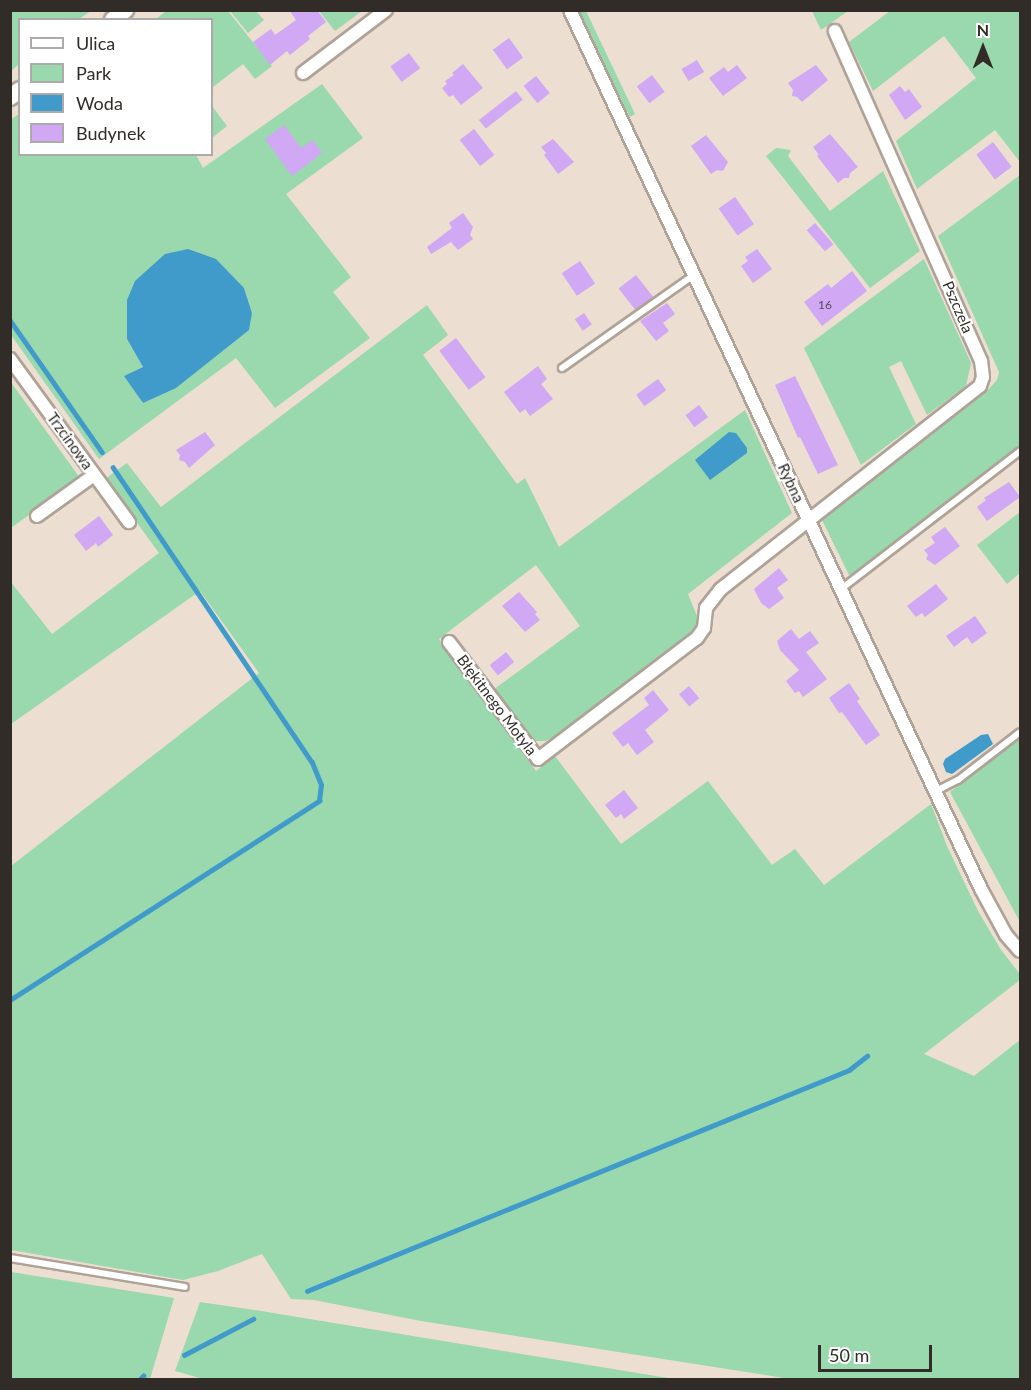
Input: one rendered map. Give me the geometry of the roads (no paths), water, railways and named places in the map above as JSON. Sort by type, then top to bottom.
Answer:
[{"type":"street","points":[[303,73],[386,10]]},
{"type":"street","name":"Rybna","points":[[570,10],[981,890],[1006,935],[1020,951]]},
{"type":"street","name":"Pszczela","points":[[808,520],[972,395],[980,386],[983,377],[976,351],[836,31]]},
{"type":"street","name":"Trzcinowa","points":[[10,359],[129,522]]},
{"type":"street","points":[[37,516],[94,475]]},
{"type":"street","name":"Błękitnego Motyla","points":[[449,642],[538,759],[697,638],[704,627],[706,608],[721,589],[808,520]]},
{"type":"lane","points":[[562,368],[694,275]]},
{"type":"lane","points":[[841,589],[1020,451]]},
{"type":"lane","points":[[935,791],[958,780],[1020,732]]},
{"type":"lane","points":[[10,1258],[185,1287]]},
{"type":"water","points":[[188,249],[216,259],[244,288],[252,313],[249,330],[176,388],[143,403],[124,376],[143,367],[127,339],[127,300],[135,281],[165,254]]},
{"type":"water","points":[[729,432],[736,433],[747,448],[747,453],[710,480],[695,460]]},
{"type":"water","points":[[988,734],[993,744],[952,774],[946,772],[943,764],[945,759],[981,735]]},
{"type":"waterway","points":[[10,320],[102,452]]},
{"type":"waterway","points":[[10,1000],[319,801],[321,785],[312,763],[113,468]]},
{"type":"waterway","points":[[307,1291],[849,1070],[867,1056]]},
{"type":"waterway","points":[[184,1355],[253,1319]]},
{"type":"waterway","points":[[139,1380],[143,1376]]}]
